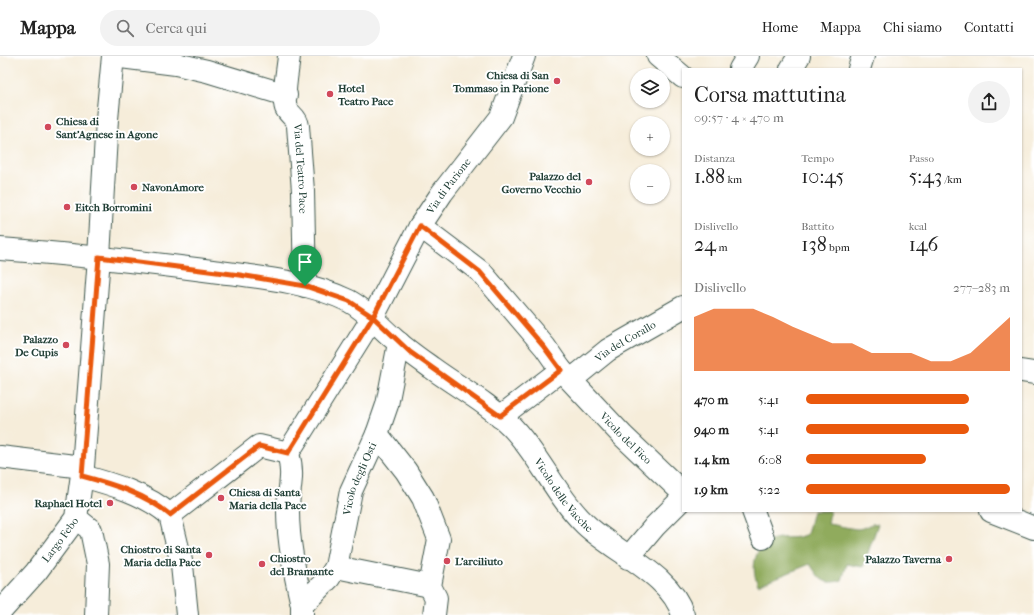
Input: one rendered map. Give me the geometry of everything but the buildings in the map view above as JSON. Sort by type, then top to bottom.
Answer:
[{"type":"street","points":[[76,518],[82,471],[99,257],[107,118],[113,56],[184,66],[231,78],[286,95]]},
{"type":"street","name":"Via del Teatro Pace","points":[[289,56],[286,107],[296,120],[298,126],[303,190],[305,286]]},
{"type":"street","name":"Via di Parione","points":[[288,453],[373,317],[420,226],[442,193],[501,117],[524,56]]},
{"type":"street","points":[[658,56],[682,76]]},
{"type":"street","points":[[741,68],[748,56]]},
{"type":"street","points":[[792,68],[800,56]]},
{"type":"street","points":[[859,68],[863,56]]},
{"type":"street","name":"Vicolo del Fico","points":[[420,226],[480,272],[562,369],[623,436],[682,493]]},
{"type":"street","name":"Vicolo delle Vacche","points":[[0,249],[99,257],[240,275],[305,286],[349,301],[373,317],[399,343],[500,416],[540,464],[568,505],[582,520],[628,558],[660,581],[671,592],[683,615]]},
{"type":"street","name":"Via del Corallo","points":[[500,416],[562,369],[608,350],[682,308]]},
{"type":"street","name":"Vicolo degli Osti","points":[[302,610],[328,580],[336,567],[351,491],[377,434],[387,405],[399,343]]},
{"type":"street","points":[[1022,371],[1034,373]]},
{"type":"street","points":[[377,434],[408,474],[425,503],[439,539],[430,586],[436,598],[434,615]]},
{"type":"street","points":[[170,515],[259,446],[288,453],[292,471],[288,511],[290,537],[302,610]]},
{"type":"street","points":[[0,457],[82,471],[100,481],[154,502],[170,515],[182,565],[187,615]]},
{"type":"street","points":[[628,558],[655,526],[682,499]]},
{"type":"street","points":[[753,512],[763,538]]},
{"type":"street","points":[[994,512],[1034,528]]},
{"type":"street","name":"Largo Febo","points":[[0,612],[36,572],[76,518],[91,530],[93,537],[98,564],[96,615]]},
{"type":"street","points":[[336,567],[430,586]]},
{"type":"green space","points":[[813,512],[830,512],[828,524],[857,529],[872,524],[878,524],[863,567],[847,564],[842,580],[836,582],[826,582],[817,574],[810,564],[758,585],[754,570],[760,548],[765,543],[772,540],[803,536],[807,534]]},
{"type":"place","name":"Chiesa di San Tommaso in Parione","points":[[557,81]]},
{"type":"place","name":"Hotel Teatro Pace","points":[[330,94]]},
{"type":"place","name":"Chiesa di Sant'Agnese in Agone","points":[[48,127]]},
{"type":"place","name":"Palazzo del Governo Vecchio","points":[[589,182]]},
{"type":"place","name":"NavonAmore","points":[[134,187]]},
{"type":"place","name":"Eitch Borromini","points":[[67,207]]},
{"type":"place","name":"Palazzo De Cupis","points":[[66,345]]},
{"type":"place","name":"Chiesa di Santa Maria della Pace","points":[[221,498]]},
{"type":"place","name":"Raphael Hotel","points":[[110,503]]},
{"type":"place","name":"Chiostro di Santa Maria della Pace","points":[[209,555]]},
{"type":"place","name":"Palazzo Taverna","points":[[949,559]]},
{"type":"place","name":"L’arciliuto","points":[[447,561]]},
{"type":"place","name":"Chiostro del Bramante","points":[[262,564]]},
{"type":"route","points":[[305,286],[240,275],[99,257],[82,476],[100,481],[154,502],[170,515],[259,446],[288,453],[373,317],[392,337],[410,352],[500,416],[561,370],[544,347],[480,272],[464,258],[420,226],[373,317],[349,301],[305,286]]}]
